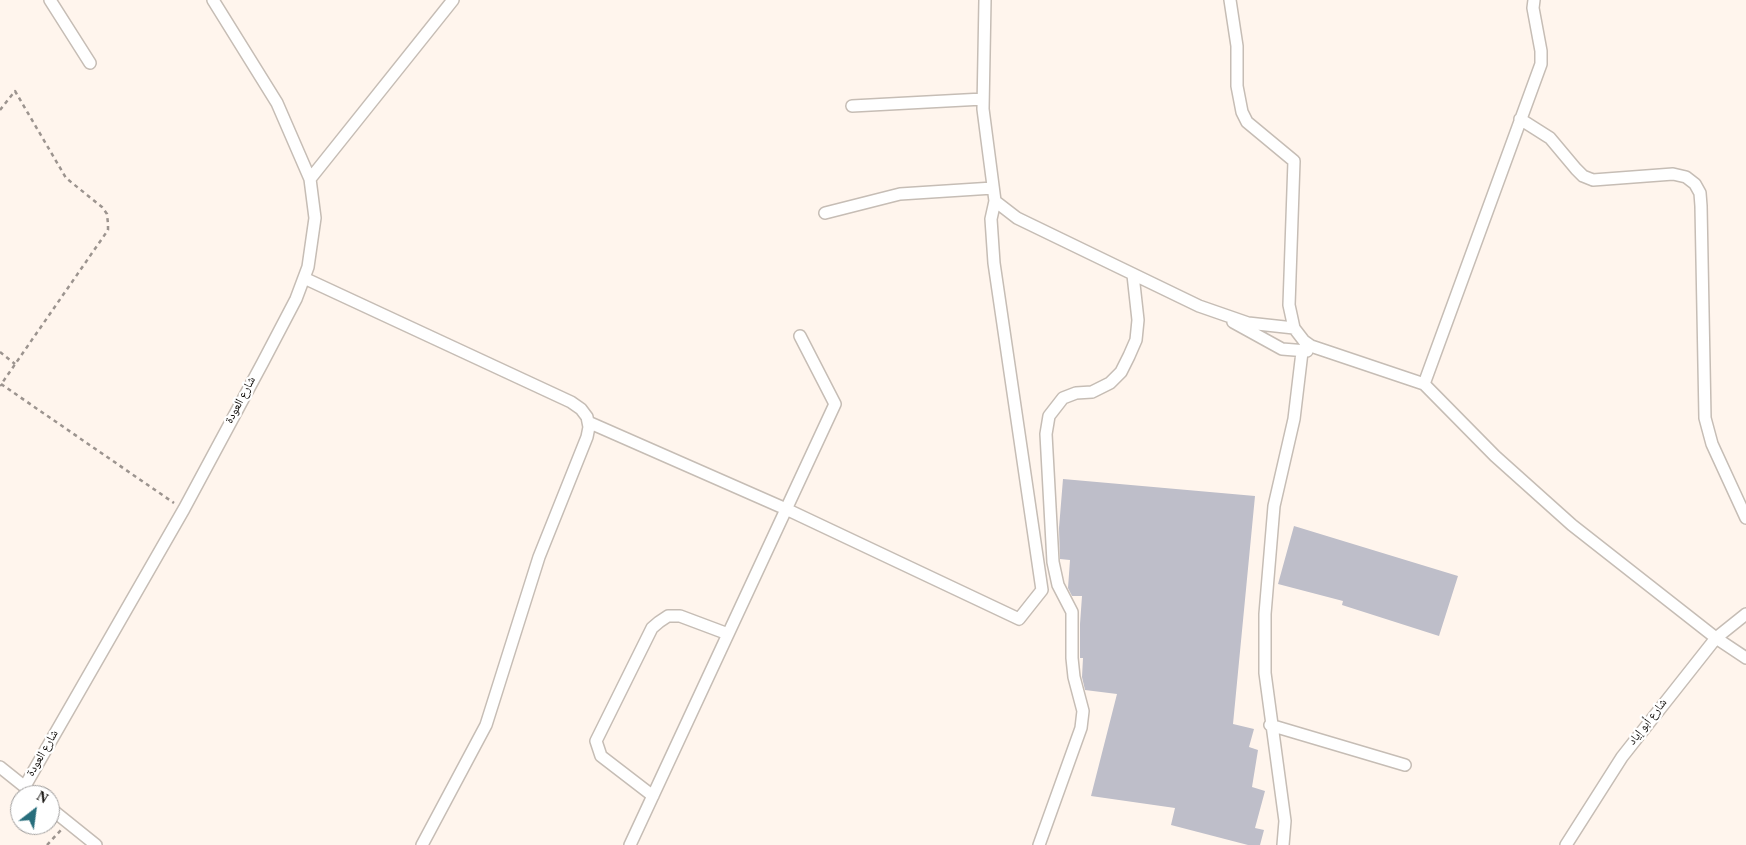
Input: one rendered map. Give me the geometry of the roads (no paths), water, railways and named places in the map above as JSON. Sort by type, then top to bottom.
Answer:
[{"type":"street","points":[[50,0],[90,63]]},
{"type":"street","name":"شارع العودة","points":[[26,785],[184,510],[263,362],[308,267],[315,218],[310,179],[277,103],[213,0]]},
{"type":"street","points":[[310,179],[453,0]]},
{"type":"street","points":[[588,422],[786,509],[1019,619],[1042,590],[994,263],[991,219],[996,201],[983,99],[985,0]]},
{"type":"street","points":[[1230,0],[1237,46],[1237,93],[1242,112],[1247,122],[1294,161],[1289,305],[1294,328],[1304,341],[1320,350],[1424,384],[1495,456],[1572,525],[1716,638],[1746,658]]},
{"type":"street","points":[[1424,384],[1541,64],[1541,51],[1533,8],[1534,0]]},
{"type":"street","points":[[852,106],[983,99]]},
{"type":"street","points":[[1520,119],[1550,138],[1583,176],[1593,180],[1673,174],[1686,178],[1695,184],[1700,193],[1701,206],[1705,418],[1712,444],[1746,518]]},
{"type":"street","points":[[825,213],[900,194],[993,188]]},
{"type":"street","points":[[996,201],[1017,218],[1133,275],[1224,316],[1266,342],[1282,349],[1302,352],[1320,350]]},
{"type":"street","points":[[1039,845],[1081,728],[1083,711],[1073,667],[1072,612],[1058,585],[1053,562],[1046,434],[1049,416],[1063,398],[1076,393],[1092,392],[1110,383],[1121,372],[1136,340],[1138,320],[1133,275]]},
{"type":"street","points":[[304,278],[570,402],[581,409],[588,422],[587,437],[539,557],[486,725],[422,845]]},
{"type":"street","points":[[1224,316],[1248,323],[1294,328]]},
{"type":"street","points":[[630,845],[835,404],[800,336]]},
{"type":"street","points":[[1283,845],[1285,821],[1270,726],[1265,673],[1265,614],[1274,506],[1294,419],[1302,352]]},
{"type":"street","name":"شارع أبو إياد","points":[[1566,845],[1611,771],[1716,638],[1746,614]]},
{"type":"street","points":[[653,796],[601,756],[596,741],[652,628],[659,622],[668,616],[680,616],[728,634]]},
{"type":"street","points":[[1270,726],[1405,765]]},
{"type":"street","points":[[0,767],[24,785]]},
{"type":"street","points":[[60,817],[96,845]]}]
